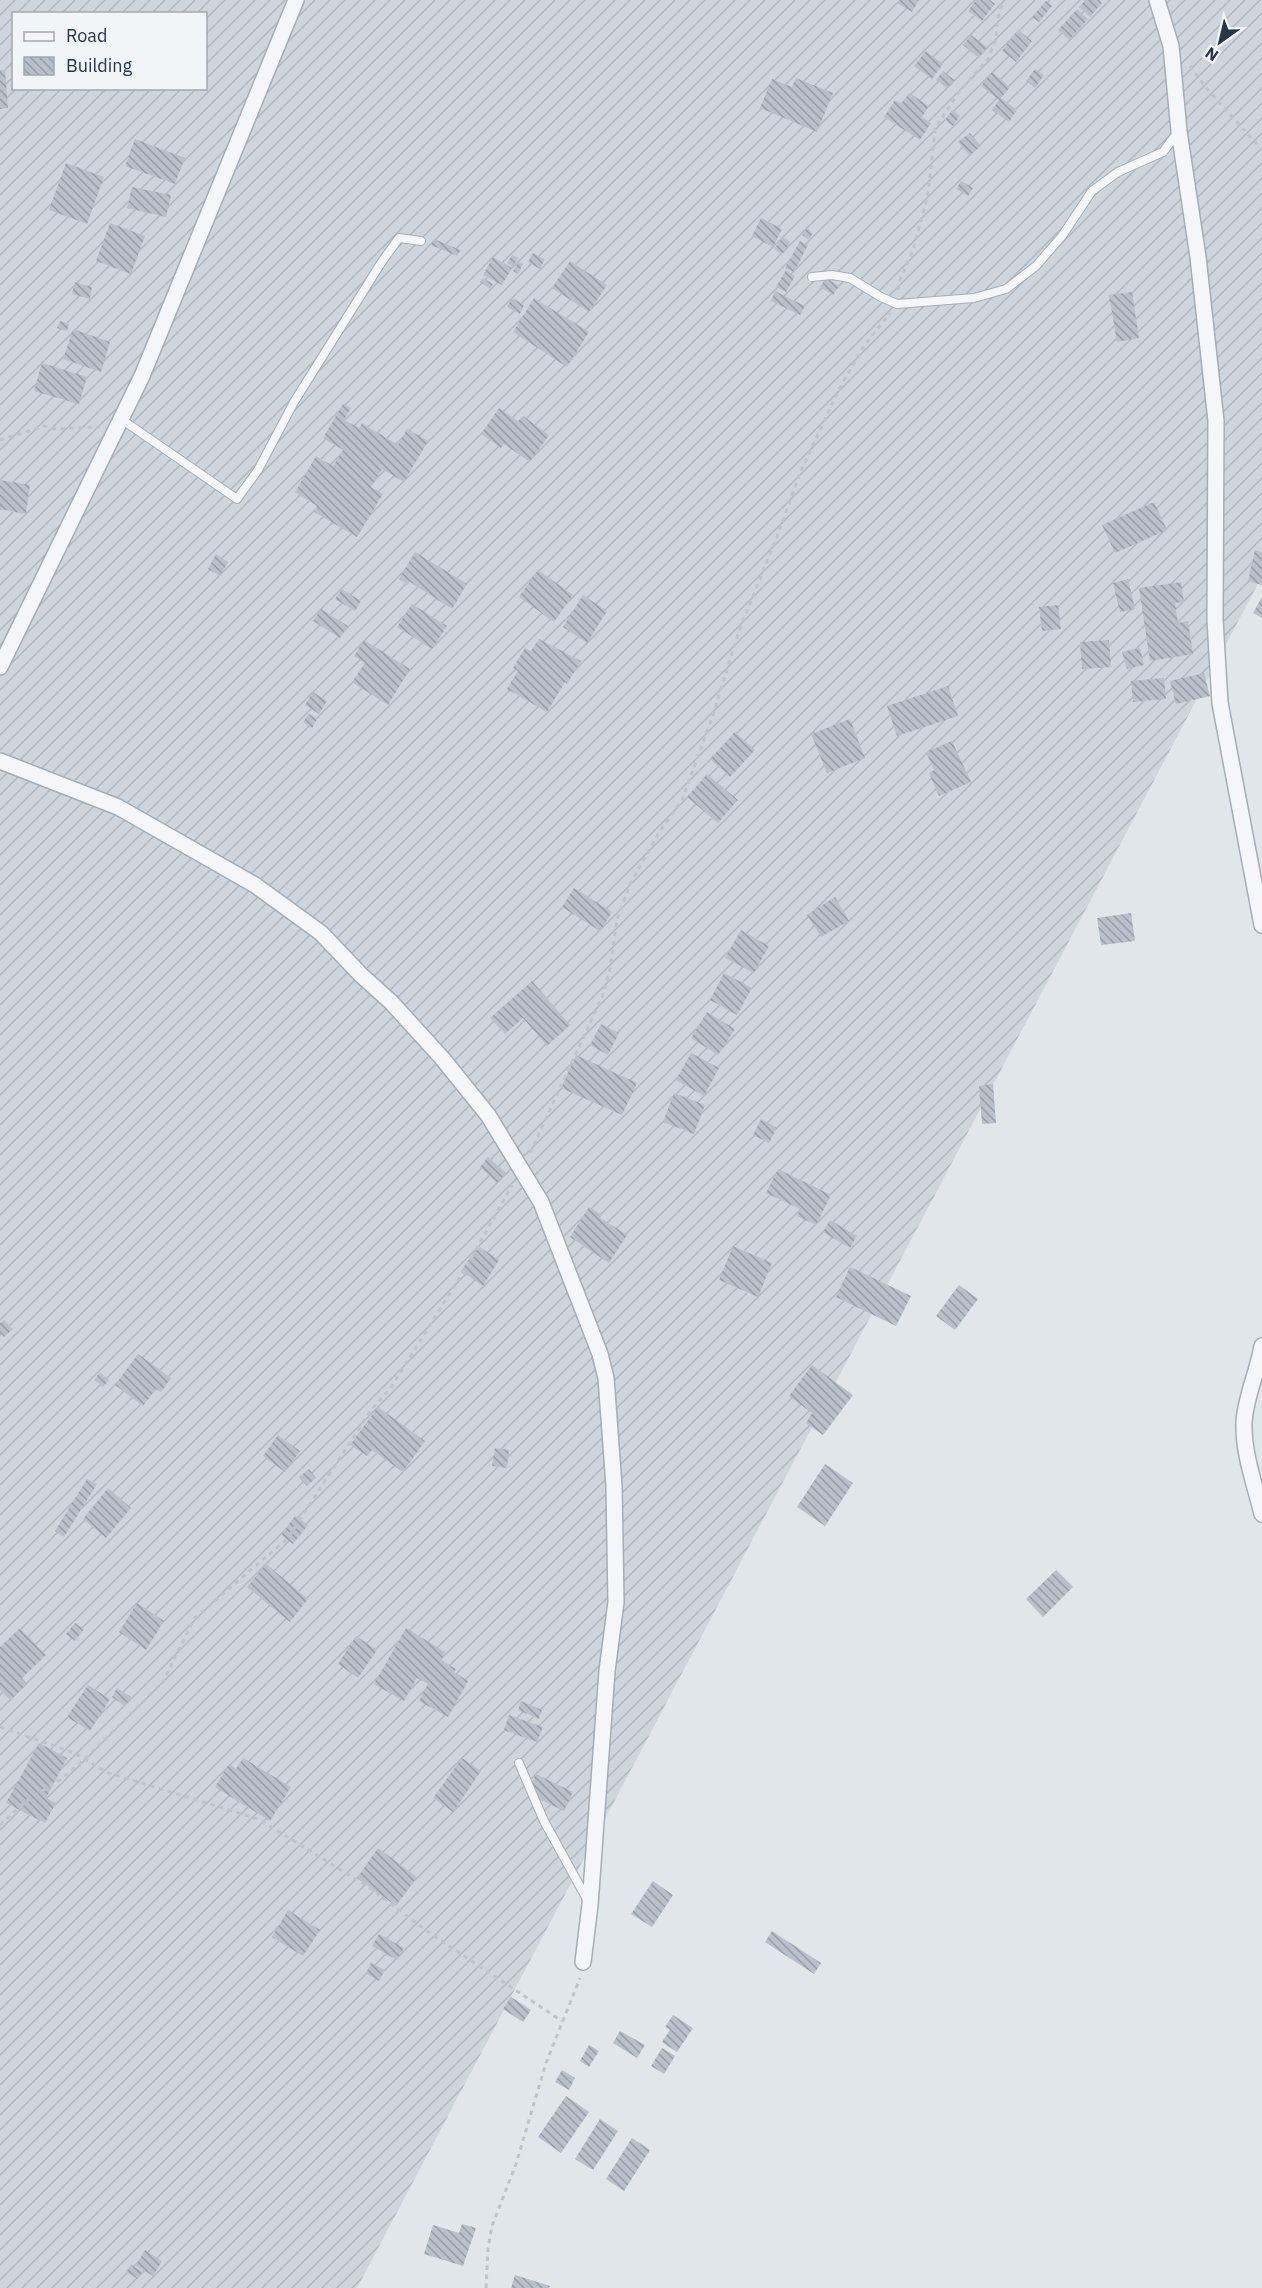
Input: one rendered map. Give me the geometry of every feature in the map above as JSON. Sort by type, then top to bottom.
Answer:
[{"type":"street","points":[[0,667],[142,376],[297,0]]},
{"type":"street","points":[[1157,0],[1171,46],[1179,131],[1198,257],[1216,421],[1215,620],[1220,703],[1262,925]]},
{"type":"street","points":[[0,761],[118,807],[255,885],[321,933],[408,1019],[442,1058],[488,1116],[541,1202],[600,1354],[606,1378],[614,1486],[616,1602],[607,1671],[590,1905],[583,1962]]},
{"type":"street","points":[[1262,1346],[1244,1422],[1245,1438],[1262,1514]]},
{"type":"lane","points":[[812,277],[831,275],[850,278],[897,304],[974,298],[1006,289],[1036,266],[1062,236],[1092,191],[1118,172],[1163,152],[1179,131]]},
{"type":"lane","points":[[119,423],[237,499],[258,470],[294,402],[381,263],[399,238],[421,241]]},
{"type":"lane","points":[[519,1763],[544,1821],[590,1905]]},
{"type":"path","points":[[0,1825],[26,1802],[83,1761],[163,1682],[194,1619],[288,1538],[371,1410],[390,1389],[467,1266],[521,1171],[602,997],[610,969],[617,920],[630,884],[660,831],[682,800],[712,718],[739,631],[800,473],[839,389],[864,346],[897,304],[900,280],[913,250],[928,194],[935,129],[958,93],[988,59],[996,39],[997,21],[1003,0]]},
{"type":"path","points":[[1188,64],[1262,150]]},
{"type":"path","points":[[0,440],[45,426],[54,429],[119,423]]},
{"type":"path","points":[[0,1727],[66,1750],[106,1772],[258,1819],[367,1886],[431,1934],[562,2021]]},
{"type":"path","points":[[486,2288],[488,2248],[492,2226],[516,2164],[546,2063],[580,1980],[583,1962]]},
{"type":"shaded area","points":[[0,0],[1262,0],[1262,576],[357,2288],[0,2288]]},
{"type":"building","points":[[899,0],[919,0],[912,12],[897,3]]},
{"type":"building","points":[[976,0],[990,0],[995,4],[982,21],[968,11]]},
{"type":"building","points":[[1085,0],[1099,0],[1102,3],[1090,17],[1079,7]]},
{"type":"building","points":[[1046,1],[1052,6],[1039,22],[1032,17]]},
{"type":"building","points":[[1077,9],[1088,19],[1069,40],[1058,30]]},
{"type":"building","points":[[1018,30],[1032,41],[1016,62],[1002,51]]},
{"type":"building","points":[[971,35],[987,47],[979,58],[963,45]]},
{"type":"building","points":[[926,51],[943,64],[932,79],[914,66]]},
{"type":"building","points":[[1035,69],[1044,75],[1035,88],[1026,81]]},
{"type":"building","points":[[0,70],[5,70],[8,108],[0,109]]},
{"type":"building","points":[[943,71],[954,80],[947,88],[936,80]]},
{"type":"building","points":[[992,72],[1010,87],[1001,98],[1017,110],[1009,122],[992,110],[999,100],[981,86]]},
{"type":"building","points":[[796,78],[833,93],[817,132],[760,108],[772,79],[792,87]]},
{"type":"building","points":[[909,93],[929,106],[922,117],[931,123],[920,140],[884,117],[895,100],[901,104]]},
{"type":"building","points":[[952,110],[960,116],[953,126],[945,120]]},
{"type":"building","points":[[970,133],[981,146],[969,155],[958,142]]},
{"type":"building","points":[[135,139],[185,158],[175,184],[125,166]]},
{"type":"building","points":[[66,163],[104,177],[87,224],[49,210]]},
{"type":"building","points":[[961,181],[973,188],[968,196],[956,189]]},
{"type":"building","points":[[132,187],[171,195],[166,217],[127,208]]},
{"type":"building","points":[[761,218],[782,229],[773,247],[752,236]]},
{"type":"building","points":[[110,223],[145,236],[131,274],[96,261]]},
{"type":"building","points":[[807,228],[813,233],[809,240],[802,235]]},
{"type":"building","points":[[783,237],[790,242],[782,255],[774,249]]},
{"type":"building","points":[[434,239],[456,248],[453,253],[457,248],[461,250],[457,256],[431,245]]},
{"type":"building","points":[[800,241],[808,245],[794,272],[785,268]]},
{"type":"building","points":[[533,253],[545,259],[540,269],[528,262]]},
{"type":"building","points":[[512,255],[518,258],[513,267],[507,263]]},
{"type":"building","points":[[493,257],[512,268],[502,285],[483,275]]},
{"type":"building","points":[[519,261],[523,264],[518,274],[513,271]]},
{"type":"building","points":[[570,261],[607,285],[589,312],[552,288]]},
{"type":"building","points":[[786,270],[795,276],[786,292],[776,287]]},
{"type":"building","points":[[483,278],[493,284],[490,289],[480,282]]},
{"type":"building","points":[[826,278],[839,286],[833,295],[820,287]]},
{"type":"building","points":[[75,282],[92,287],[90,299],[72,294]]},
{"type":"building","points":[[775,291],[805,306],[800,315],[771,301]]},
{"type":"building","points":[[1132,292],[1139,338],[1117,342],[1109,295]]},
{"type":"building","points":[[512,298],[524,305],[520,314],[507,307]]},
{"type":"building","points":[[534,298],[589,332],[567,367],[513,332]]},
{"type":"building","points":[[60,321],[69,324],[67,331],[57,328]]},
{"type":"building","points":[[73,329],[110,342],[101,372],[63,359]]},
{"type":"building","points":[[42,363],[87,377],[79,404],[34,391]]},
{"type":"building","points":[[343,404],[351,408],[344,420],[359,428],[362,423],[398,445],[407,429],[428,441],[404,482],[382,469],[371,487],[383,494],[357,537],[314,512],[317,506],[295,492],[316,456],[333,466],[343,450],[323,438]]},
{"type":"building","points":[[499,408],[518,421],[523,416],[549,435],[530,462],[504,444],[501,448],[481,434]]},
{"type":"building","points":[[0,480],[30,485],[26,514],[0,509]]},
{"type":"building","points":[[1154,502],[1167,530],[1115,553],[1102,525]]},
{"type":"building","points":[[1255,550],[1262,552],[1262,585],[1248,581]]},
{"type":"building","points":[[415,552],[467,584],[452,609],[410,582],[408,585],[399,579]]},
{"type":"building","points":[[216,554],[228,562],[220,576],[208,569]]},
{"type":"building","points":[[538,570],[573,595],[554,622],[519,597]]},
{"type":"building","points":[[1128,579],[1135,609],[1120,612],[1113,583]]},
{"type":"building","points":[[1181,582],[1184,602],[1175,603],[1178,623],[1188,621],[1193,654],[1150,661],[1139,588]]},
{"type":"building","points":[[342,589],[361,601],[355,611],[335,599]]},
{"type":"building","points":[[583,595],[607,611],[587,643],[563,627]]},
{"type":"building","points":[[1262,597],[1262,618],[1253,613]]},
{"type":"building","points":[[412,604],[447,626],[432,649],[397,627]]},
{"type":"building","points":[[1058,605],[1061,629],[1042,631],[1039,607]]},
{"type":"building","points":[[321,609],[348,626],[340,638],[313,621]]},
{"type":"building","points":[[539,639],[581,661],[547,712],[507,689],[518,671],[513,668],[525,648],[531,651]]},
{"type":"building","points":[[364,640],[410,669],[388,705],[352,682],[365,663],[354,656]]},
{"type":"building","points":[[1109,640],[1111,667],[1082,669],[1080,642]]},
{"type":"building","points":[[1140,648],[1144,665],[1127,669],[1122,652]]},
{"type":"building","points":[[1204,673],[1210,696],[1176,704],[1170,681]]},
{"type":"building","points":[[1164,678],[1166,699],[1133,702],[1131,681]]},
{"type":"building","points":[[948,686],[958,716],[897,736],[887,706]]},
{"type":"building","points":[[313,692],[327,701],[319,714],[305,705]]},
{"type":"building","points":[[309,714],[317,719],[312,728],[303,722]]},
{"type":"building","points":[[850,719],[865,758],[827,773],[811,734]]},
{"type":"building","points":[[735,732],[755,750],[730,777],[710,759]]},
{"type":"building","points":[[952,741],[971,782],[939,796],[929,773],[934,770],[926,752]]},
{"type":"building","points":[[707,774],[738,800],[718,823],[687,797]]},
{"type":"building","points":[[574,888],[612,912],[600,931],[562,907]]},
{"type":"building","points":[[835,897],[849,921],[821,937],[807,915]]},
{"type":"building","points":[[1131,913],[1135,941],[1101,945],[1097,918]]},
{"type":"building","points":[[741,930],[769,946],[754,973],[725,958]]},
{"type":"building","points":[[724,973],[752,988],[737,1015],[710,1000]]},
{"type":"building","points":[[532,981],[570,1025],[547,1046],[523,1018],[505,1034],[490,1018]]},
{"type":"building","points":[[707,1012],[735,1029],[718,1055],[691,1038]]},
{"type":"building","points":[[601,1024],[619,1033],[608,1055],[590,1045]]},
{"type":"building","points":[[691,1053],[719,1068],[704,1096],[676,1080]]},
{"type":"building","points":[[576,1055],[637,1083],[622,1115],[561,1088]]},
{"type":"building","points":[[993,1084],[996,1123],[982,1124],[979,1086]]},
{"type":"building","points":[[674,1093],[705,1105],[694,1134],[663,1122]]},
{"type":"building","points":[[761,1119],[777,1128],[769,1143],[753,1135]]},
{"type":"building","points":[[488,1157],[506,1173],[497,1183],[480,1167]]},
{"type":"building","points":[[778,1169],[831,1195],[816,1225],[797,1216],[800,1209],[766,1193]]},
{"type":"building","points":[[589,1207],[602,1215],[600,1218],[627,1235],[609,1263],[570,1237]]},
{"type":"building","points":[[830,1220],[857,1236],[850,1248],[823,1232]]},
{"type":"building","points":[[478,1246],[499,1260],[483,1286],[461,1271]]},
{"type":"building","points":[[733,1246],[772,1263],[758,1297],[719,1280]]},
{"type":"building","points":[[850,1267],[911,1296],[896,1326],[836,1297]]},
{"type":"building","points":[[959,1285],[978,1299],[955,1330],[936,1316]]},
{"type":"building","points":[[4,1320],[13,1329],[4,1337],[0,1333],[0,1323]]},
{"type":"building","points":[[138,1354],[171,1378],[161,1392],[156,1389],[143,1406],[115,1385]]},
{"type":"building","points":[[812,1365],[853,1395],[823,1435],[806,1423],[812,1413],[789,1396]]},
{"type":"building","points":[[100,1372],[109,1380],[103,1387],[94,1380]]},
{"type":"building","points":[[378,1407],[425,1441],[403,1472],[372,1450],[367,1456],[350,1445]]},
{"type":"building","points":[[278,1435],[300,1451],[285,1472],[263,1456]]},
{"type":"building","points":[[495,1448],[509,1450],[507,1468],[492,1466]]},
{"type":"building","points":[[825,1464],[853,1483],[825,1526],[797,1507]]},
{"type":"building","points":[[309,1469],[316,1478],[307,1486],[299,1477]]},
{"type":"building","points":[[87,1479],[97,1484],[64,1537],[55,1531]]},
{"type":"building","points":[[108,1488],[131,1508],[106,1538],[83,1519]]},
{"type":"building","points":[[295,1516],[308,1525],[293,1544],[281,1535]]},
{"type":"building","points":[[266,1564],[308,1599],[290,1622],[247,1587]]},
{"type":"building","points":[[1056,1570],[1073,1587],[1043,1617],[1026,1599]]},
{"type":"building","points":[[137,1603],[164,1621],[146,1650],[119,1632]]},
{"type":"building","points":[[75,1623],[84,1629],[75,1641],[66,1634]]},
{"type":"building","points":[[20,1628],[46,1655],[22,1678],[27,1684],[10,1700],[0,1690],[0,1647]]},
{"type":"building","points":[[406,1628],[445,1652],[441,1660],[456,1669],[454,1672],[468,1681],[448,1717],[419,1701],[428,1684],[417,1678],[404,1701],[374,1684]]},
{"type":"building","points":[[356,1636],[377,1650],[358,1678],[338,1664]]},
{"type":"building","points":[[88,1685],[110,1699],[90,1731],[67,1717]]},
{"type":"building","points":[[117,1688],[131,1697],[125,1706],[112,1697]]},
{"type":"building","points":[[521,1701],[542,1710],[539,1719],[518,1710]]},
{"type":"building","points":[[509,1715],[543,1727],[537,1742],[504,1730]]},
{"type":"building","points":[[39,1743],[67,1758],[46,1798],[56,1803],[45,1823],[6,1803]]},
{"type":"building","points":[[243,1758],[291,1787],[270,1821],[215,1787],[229,1764],[236,1769]]},
{"type":"building","points":[[462,1758],[481,1771],[453,1812],[433,1798]]},
{"type":"building","points":[[536,1774],[573,1792],[564,1811],[527,1793]]},
{"type":"building","points":[[378,1848],[417,1877],[396,1906],[357,1878]]},
{"type":"building","points":[[653,1881],[673,1895],[652,1927],[631,1914]]},
{"type":"building","points":[[288,1910],[320,1930],[303,1956],[272,1937]]},
{"type":"building","points":[[772,1931],[821,1963],[814,1974],[765,1942]]},
{"type":"building","points":[[379,1934],[404,1948],[397,1960],[372,1946]]},
{"type":"building","points":[[371,1963],[385,1970],[379,1981],[366,1973]]},
{"type":"building","points":[[511,1997],[531,2010],[523,2022],[503,2009]]},
{"type":"building","points":[[673,2015],[693,2028],[677,2052],[662,2042],[670,2030],[665,2027]]},
{"type":"building","points":[[620,2031],[645,2045],[637,2058],[613,2043]]},
{"type":"building","points":[[589,2045],[599,2051],[589,2067],[580,2061]]},
{"type":"building","points":[[662,2048],[675,2056],[664,2074],[651,2066]]},
{"type":"building","points":[[562,2070],[575,2078],[569,2090],[555,2082]]},
{"type":"building","points":[[566,2096],[589,2112],[561,2153],[538,2137]]},
{"type":"building","points":[[600,2119],[618,2131],[593,2170],[575,2159]]},
{"type":"building","points":[[632,2138],[650,2150],[624,2191],[606,2179]]},
{"type":"building","points":[[462,2224],[476,2228],[463,2266],[424,2254],[433,2225],[459,2233]]},
{"type":"building","points":[[145,2250],[162,2261],[153,2276],[136,2266]]},
{"type":"building","points":[[131,2265],[142,2271],[138,2279],[126,2272]]},
{"type":"building","points":[[515,2275],[550,2286],[549,2288],[511,2288]]}]
